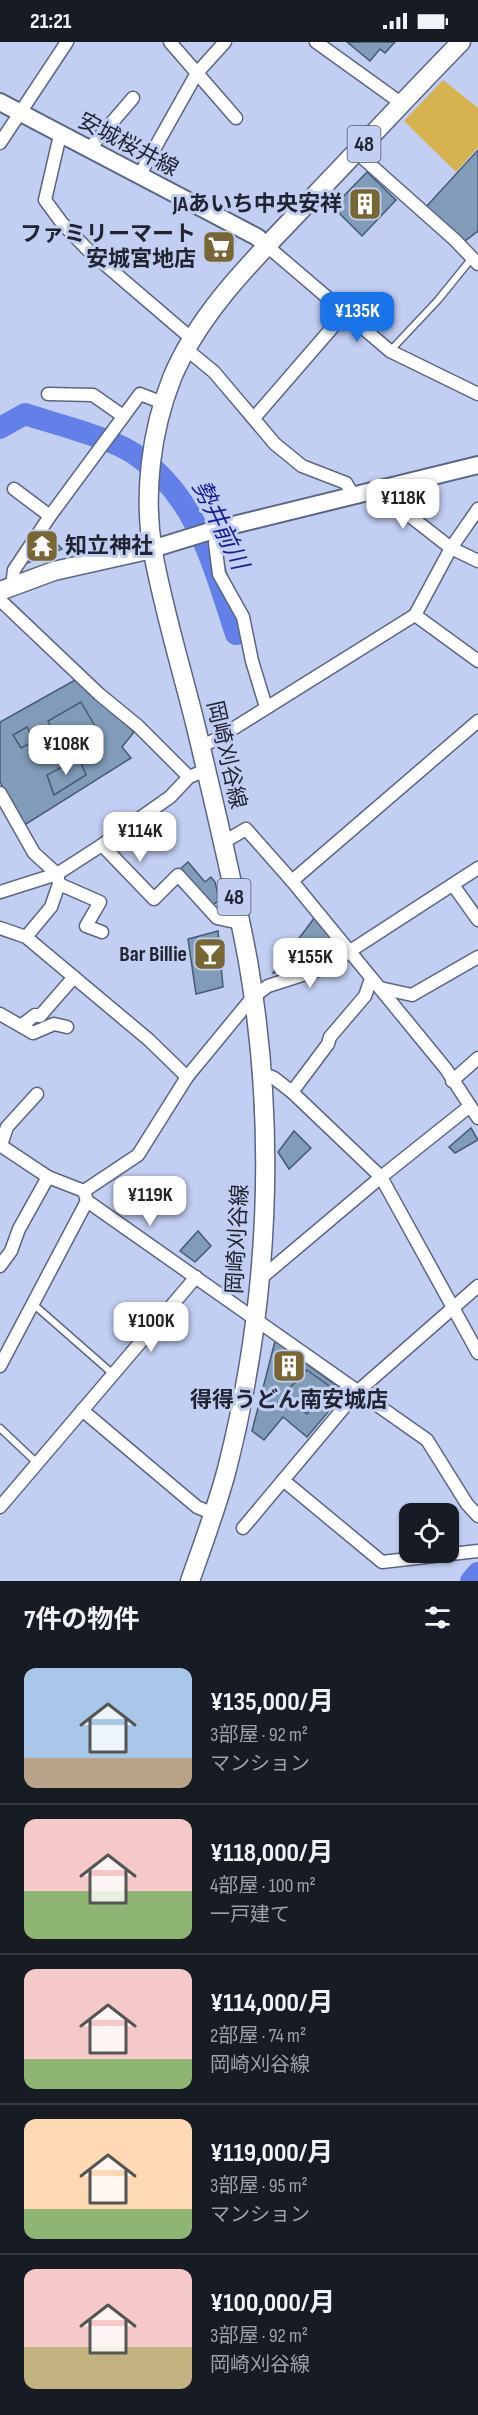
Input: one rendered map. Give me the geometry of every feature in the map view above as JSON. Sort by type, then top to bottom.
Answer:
[{"type":"main road","name":"岡崎刈谷線","points":[[190,1581],[214,1514],[235,1434],[257,1319],[266,1172],[262,1073],[240,923],[222,843],[197,774],[201,746],[152,549],[150,485],[153,446],[163,403],[189,344],[211,310],[267,246],[461,42]]},
{"type":"main road","points":[[6,588],[54,571],[152,549]]},
{"type":"street","points":[[0,143],[67,42]]},
{"type":"street","points":[[170,42],[236,118]]},
{"type":"street","points":[[139,176],[197,73],[225,42]]},
{"type":"street","points":[[316,42],[401,103]]},
{"type":"street","points":[[90,148],[133,99]]},
{"type":"street","name":"安城桜井線","points":[[0,102],[257,237],[267,246]]},
{"type":"street","points":[[60,135],[45,200],[62,223],[189,344],[275,444],[302,466],[346,483],[353,495]]},
{"type":"street","points":[[357,152],[455,240],[475,261]]},
{"type":"street","points":[[267,246],[390,351],[478,394]]},
{"type":"street","points":[[254,418],[344,314]]},
{"type":"street","points":[[48,394],[93,396],[123,416]]},
{"type":"street","points":[[6,588],[14,570],[50,516],[140,394],[163,403]]},
{"type":"street","points":[[152,549],[217,529],[478,465]]},
{"type":"street","points":[[14,489],[50,516]]},
{"type":"street","points":[[380,489],[388,499],[451,549],[478,561]]},
{"type":"street","points":[[201,746],[215,740],[266,706],[415,615],[451,549],[478,509]]},
{"type":"street","points":[[217,529],[215,543],[219,574],[243,617],[252,661],[266,706]]},
{"type":"street","points":[[0,600],[99,694],[197,774],[170,797],[58,879],[0,892]]},
{"type":"street","points":[[415,615],[478,661]]},
{"type":"street","points":[[292,881],[478,721]]},
{"type":"street","points":[[0,793],[34,853],[58,879],[100,902],[86,926],[102,932]]},
{"type":"street","points":[[222,843],[246,829],[292,881],[446,1069],[478,1118]]},
{"type":"street","points":[[102,845],[154,899],[178,875],[217,918],[240,923]]},
{"type":"street","points":[[0,1366],[60,1254],[85,1196],[138,1155],[187,1077],[252,998],[268,986],[324,968],[478,868]]},
{"type":"street","points":[[26,937],[51,907],[58,879]]},
{"type":"street","points":[[453,885],[478,920]]},
{"type":"street","points":[[0,928],[26,937],[149,1040],[187,1077]]},
{"type":"street","points":[[375,983],[412,995],[478,957]]},
{"type":"street","points":[[21,1026],[35,1016],[40,1016],[74,977]]},
{"type":"street","points":[[292,1092],[328,1044],[330,1037],[375,983]]},
{"type":"street","points":[[0,1014],[33,1033],[54,1023],[67,1027]]},
{"type":"street","points":[[452,1081],[478,1058]]},
{"type":"street","points":[[262,1073],[274,1078],[292,1092],[381,1177],[478,1353]]},
{"type":"street","points":[[37,1094],[7,1127],[0,1145],[48,1177],[85,1196],[427,1440],[467,1504],[478,1516]]},
{"type":"street","points":[[260,1279],[470,1106]]},
{"type":"street","points":[[0,1266],[12,1251],[19,1229],[48,1177]]},
{"type":"street","points":[[0,1507],[196,1277]]},
{"type":"street","points":[[243,1528],[357,1392],[478,1286]]},
{"type":"street","points":[[82,1410],[197,1507],[214,1514]]},
{"type":"street","points":[[283,1480],[382,1562],[478,1551]]},
{"type":"lane","points":[[390,351],[475,261]]},
{"type":"lane","points":[[32,1303],[113,1374]]},
{"type":"lane","points":[[0,1428],[37,1464]]},
{"type":"shaded area","points":[[443,80],[478,108],[478,147],[456,172],[404,121]]},
{"type":"building","points":[[347,42],[395,42],[385,53],[380,49],[370,61]]},
{"type":"building","points":[[478,150],[478,231],[465,241],[426,207]]},
{"type":"building","name":"JAあいち中央安祥","points":[[367,172],[396,200],[362,236],[333,207]]},
{"type":"building","name":"ファミリーマート 安城宮地店","points":[[220,231],[235,242],[219,263],[204,252]]},
{"type":"building","points":[[45,531],[62,549],[25,564]]},
{"type":"building","points":[[77,679],[134,732],[122,747],[131,758],[23,826],[0,782],[0,722]]},
{"type":"building","points":[[81,702],[100,735],[67,754],[48,721]]},
{"type":"building","points":[[27,727],[35,741],[21,748],[13,735]]},
{"type":"building","points":[[79,758],[86,775],[54,795],[47,775]]},
{"type":"building","points":[[188,862],[205,882],[211,877],[215,882],[219,900],[212,906],[179,870]]},
{"type":"building","points":[[315,917],[342,949],[320,965],[273,973]]},
{"type":"building","points":[[218,931],[223,987],[196,994],[188,939]]},
{"type":"building","points":[[471,1128],[478,1140],[455,1153],[449,1147]]},
{"type":"building","points":[[294,1131],[311,1148],[289,1169],[278,1152]]},
{"type":"building","points":[[198,1231],[211,1246],[195,1262],[180,1251]]},
{"type":"building","name":"得得うどん南安城店","points":[[275,1341],[345,1392],[307,1437],[283,1417],[264,1440],[252,1431]]},
{"type":"building","points":[[307,1370],[332,1388],[307,1414],[284,1394]]},
{"type":"waterway","name":"勢井前川","points":[[0,428],[25,414],[81,431],[122,447],[155,470],[173,489],[200,533],[236,634]]},
{"type":"waterway","points":[[471,1581],[478,1573]]},
{"type":"place","name":"JAあいち中央安祥","points":[[365,204]]},
{"type":"place","name":"ファミリーマート 安城宮地店","points":[[219,247]]},
{"type":"place","name":"知立神社","points":[[42,546]]},
{"type":"place","name":"Bar Billie","points":[[210,954]]},
{"type":"place","name":"得得うどん南安城店","points":[[289,1366]]}]
